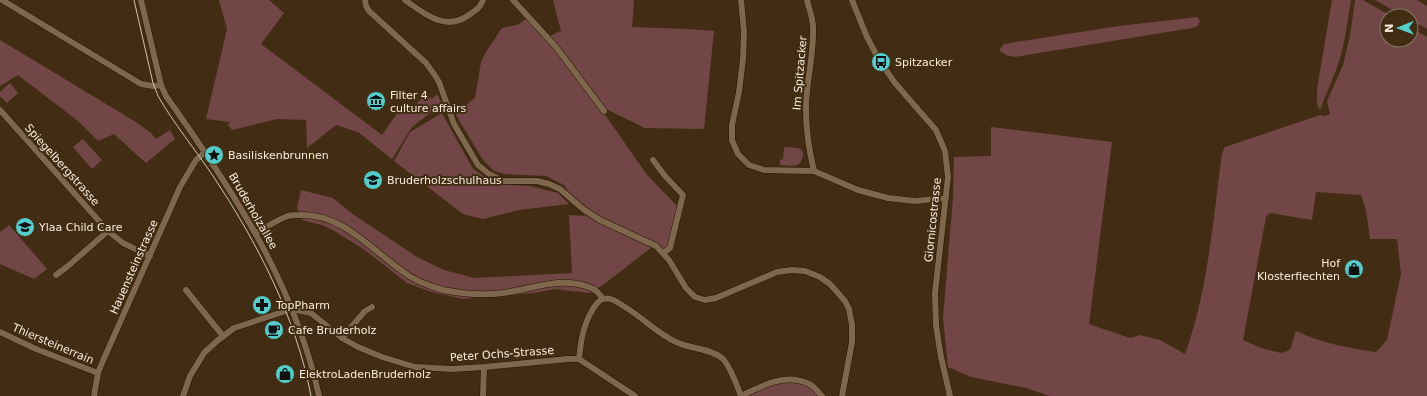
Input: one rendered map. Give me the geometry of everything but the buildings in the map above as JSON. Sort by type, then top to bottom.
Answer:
[{"type":"street","points":[[2,0],[141,84],[153,86],[161,85]]},
{"type":"street","name":"Bruderholzallee","points":[[141,0],[161,85],[166,96],[205,152],[256,233],[292,309],[304,341],[319,396]]},
{"type":"street","points":[[365,0],[369,11],[426,64],[434,74],[439,82],[454,124],[478,165],[489,174],[503,181],[537,181],[549,184],[560,189],[583,209],[600,220],[656,246],[663,253],[686,288],[695,297],[705,300],[716,298],[777,272],[792,270],[805,272],[820,277],[830,284],[845,301],[849,309],[852,325],[852,342],[842,396]]},
{"type":"street","points":[[405,0],[434,19],[451,23],[465,18],[480,7],[483,0]]},
{"type":"street","points":[[513,0],[556,47],[604,111]]},
{"type":"street","points":[[741,0],[744,32],[743,58],[739,92],[732,125],[732,140],[738,154],[749,165],[764,170],[814,172],[858,190],[888,198],[915,201],[946,198]]},
{"type":"street","name":"Im Spitzacker","points":[[808,0],[813,25],[813,39],[807,92],[806,122],[814,172]]},
{"type":"street","name":"Giornicostrasse","points":[[852,0],[867,37],[879,60],[895,83],[936,130],[945,151],[948,177],[935,293],[936,325],[941,357],[950,396]]},
{"type":"street","name":"Spiegelbergstrasse","points":[[0,110],[108,231],[123,243],[150,256]]},
{"type":"street","name":"Hauensteinstrasse","points":[[94,396],[98,373],[180,187],[196,160],[205,152]]},
{"type":"street","points":[[653,160],[683,196],[670,248],[663,253]]},
{"type":"street","points":[[256,233],[289,216],[308,215],[338,224],[351,231],[403,272],[440,289],[463,294],[481,295],[503,293],[551,283],[568,283],[596,290],[603,299]]},
{"type":"street","points":[[56,275],[108,231]]},
{"type":"street","points":[[186,290],[223,336]]},
{"type":"street","points":[[635,396],[579,359],[582,333],[587,320],[596,304],[603,299],[611,299],[675,342],[713,353],[722,358],[728,366],[741,396],[767,383],[779,380],[796,380],[812,386],[822,396]]},
{"type":"street","points":[[342,338],[365,311],[372,307]]},
{"type":"street","points":[[184,396],[190,376],[204,353],[223,336],[234,328],[292,309]]},
{"type":"street","name":"Peter Ochs-Strasse","points":[[292,309],[311,314],[342,338],[358,347],[382,357],[415,366],[452,369],[579,359]]},
{"type":"street","name":"Thiersteinerrain","points":[[0,332],[44,352],[98,373]]},
{"type":"street","points":[[483,396],[484,367]]},
{"type":"shaded area","points":[[219,0],[269,0],[284,13],[261,44],[382,135],[405,102],[414,107],[425,94],[432,99],[437,94],[442,104],[412,127],[392,159],[358,132],[336,125],[307,148],[306,120],[277,119],[232,130],[228,125],[230,122],[206,119],[227,29]]},
{"type":"shaded area","points":[[553,0],[634,0],[632,27],[714,31],[704,129],[645,128],[604,108],[550,36],[561,31]]},
{"type":"shaded area","points":[[1332,0],[1351,0],[1342,53],[1320,110],[1317,104],[1317,89]]},
{"type":"shaded area","points":[[1355,0],[1363,0],[1379,9],[1379,48],[1419,48],[1419,32],[1427,37],[1427,396],[1050,396],[1026,388],[971,377],[948,367],[943,318],[953,197],[954,157],[991,156],[991,127],[1112,142],[1089,324],[1130,338],[1140,335],[1160,340],[1185,354],[1193,330],[1209,255],[1222,153],[1225,147],[1320,115],[1325,116],[1330,114],[1327,101],[1343,65],[1350,36]],"holes":[[[1316,192],[1361,195],[1366,210],[1370,239],[1397,239],[1401,274],[1387,340],[1376,352],[1355,349],[1315,339],[1296,331],[1290,350],[1281,353],[1261,348],[1243,340],[1266,217],[1270,213],[1312,220]]]},
{"type":"shaded area","points":[[1375,0],[1417,0],[1427,6],[1427,29],[1419,24],[1419,8],[1389,8]]},
{"type":"shaded area","points":[[1197,17],[1200,20],[1198,26],[1192,28],[1015,57],[1006,55],[999,50],[1004,44],[1119,26]]},
{"type":"shaded area","points":[[526,19],[553,47],[599,106],[647,175],[680,209],[670,248],[663,253],[652,247],[603,285],[590,293],[555,289],[533,293],[463,299],[432,292],[407,283],[365,250],[331,229],[302,220],[297,207],[301,190],[333,198],[354,215],[417,257],[444,270],[474,278],[572,273],[569,215],[585,216],[564,185],[546,176],[505,174],[494,171],[483,160],[457,117],[452,104],[466,105],[475,98],[481,62],[486,52],[502,28],[517,25]]},
{"type":"shaded area","points":[[0,40],[136,122],[150,132],[156,139],[170,130],[175,139],[146,163],[114,134],[98,141],[78,121],[18,75],[0,86]]},
{"type":"shaded area","points":[[10,83],[18,93],[7,103],[0,96],[0,92]]},
{"type":"shaded area","points":[[442,113],[473,169],[496,184],[529,186],[558,193],[569,204],[519,210],[483,219],[463,214],[394,161],[410,132]]},
{"type":"shaded area","points":[[83,139],[102,160],[92,169],[73,147]]},
{"type":"shaded area","points":[[784,147],[799,148],[803,152],[803,157],[799,164],[793,166],[780,165],[780,160],[783,159]]},
{"type":"shaded area","points":[[9,225],[47,269],[34,279],[0,264],[0,232]]},
{"type":"shaded area","points":[[779,380],[812,386],[822,396],[741,396]]},
{"type":"tram line","points":[[134,0],[153,83],[158,96],[229,201],[245,227],[273,281],[296,338],[311,396]]},
{"type":"place","name":"Spitzacker","points":[[881,62]]},
{"type":"place","name":"Filter 4 culture affairs","points":[[376,101]]},
{"type":"place","name":"Basiliskenbrunnen","points":[[214,155]]},
{"type":"place","name":"Bruderholzschulhaus","points":[[373,180]]},
{"type":"place","name":"Ylaa Child Care","points":[[25,227]]},
{"type":"place","name":"Hof Klosterfiechten","points":[[1354,269]]},
{"type":"place","name":"TopPharm","points":[[262,305]]},
{"type":"place","name":"Cafe Bruderholz","points":[[274,330]]},
{"type":"place","name":"ElektroLadenBruderholz","points":[[285,374]]}]
